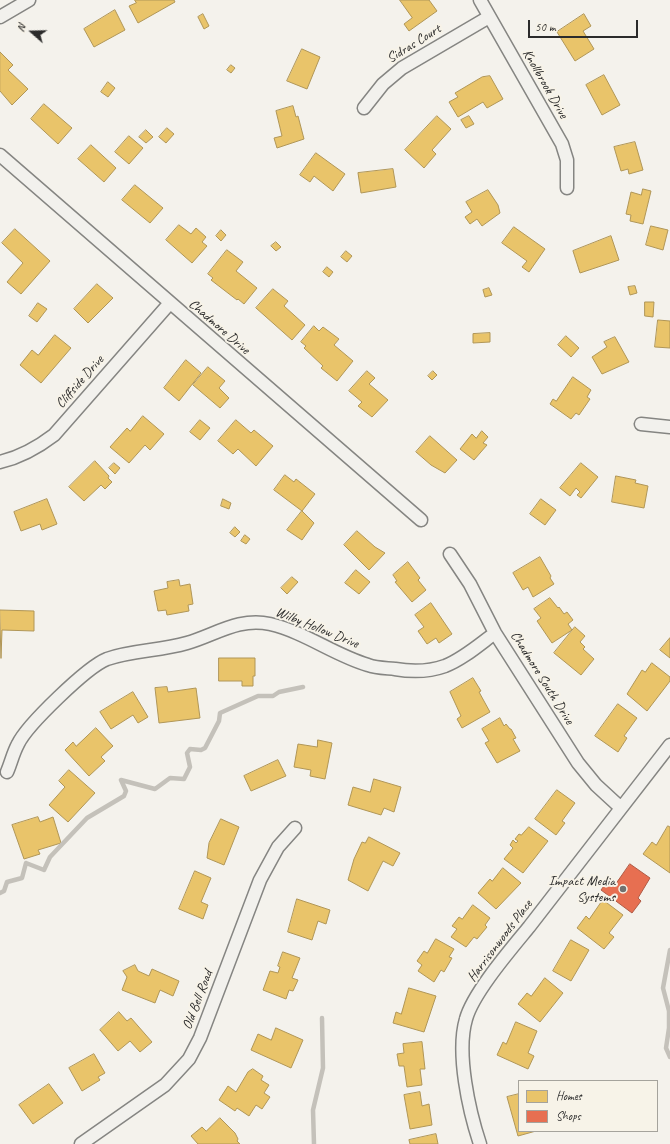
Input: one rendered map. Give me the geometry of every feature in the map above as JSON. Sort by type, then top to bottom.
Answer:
[{"type":"street","points":[[0,17],[29,0]]},
{"type":"street","name":"Knollbrook Drive","points":[[480,0],[562,144],[567,160],[567,188]]},
{"type":"street","name":"Sidras Court","points":[[364,108],[383,84],[402,68],[489,17]]},
{"type":"street","name":"Chadmore Drive","points":[[0,155],[169,304],[420,520]]},
{"type":"street","name":"Cliffside Drive","points":[[0,462],[16,458],[37,448],[54,435],[169,304]]},
{"type":"street","points":[[641,424],[670,427]]},
{"type":"street","name":"Chadmore South Drive","points":[[450,554],[470,584],[495,632],[578,763],[596,785],[621,808]]},
{"type":"street","name":"Wilby Hollow Drive","points":[[7,772],[18,743],[68,688],[91,667],[119,656],[183,644],[202,639],[231,625],[249,622],[270,624],[368,665],[411,672],[446,666],[468,653],[495,632]]},
{"type":"street","name":"Harrisonwoods Place","points":[[480,1144],[473,1124],[462,1058],[465,1019],[471,1004],[513,947],[670,745]]},
{"type":"street","name":"Old Bell Road","points":[[80,1144],[165,1085],[189,1059],[200,1038],[260,880],[278,847],[295,828]]},
{"type":"building: Homes","points":[[135,0],[174,0],[175,2],[138,23],[129,6],[136,3]]},
{"type":"building: Homes","points":[[400,0],[429,0],[437,11],[409,31],[404,24],[412,18]]},
{"type":"building: Homes","points":[[115,10],[125,30],[94,47],[84,29]]},
{"type":"building: Homes","points":[[203,14],[209,26],[204,29],[198,17]]},
{"type":"building: Homes","points":[[584,14],[591,26],[583,31],[594,49],[575,61],[557,32]]},
{"type":"building: Homes","points":[[302,49],[320,57],[307,89],[287,81]]},
{"type":"building: Homes","points":[[0,52],[13,65],[8,70],[28,89],[12,105],[0,91]]},
{"type":"building: Homes","points":[[231,65],[235,68],[231,73],[227,70]]},
{"type":"building: Homes","points":[[604,75],[620,105],[602,115],[586,85]]},
{"type":"building: Homes","points":[[490,76],[503,99],[487,108],[483,102],[458,117],[449,102],[458,97],[455,93],[482,77]]},
{"type":"building: Homes","points":[[108,82],[115,88],[108,97],[101,92]]},
{"type":"building: Homes","points":[[44,104],[72,128],[58,144],[31,119]]},
{"type":"building: Homes","points":[[293,106],[296,117],[298,116],[304,139],[277,148],[274,138],[282,136],[276,111]]},
{"type":"building: Homes","points":[[437,116],[451,129],[432,150],[436,154],[424,168],[405,150]]},
{"type":"building: Homes","points":[[469,116],[474,124],[466,128],[461,120]]},
{"type":"building: Homes","points":[[167,128],[174,134],[166,143],[159,137]]},
{"type":"building: Homes","points":[[146,130],[153,137],[146,143],[139,137]]},
{"type":"building: Homes","points":[[129,136],[143,148],[129,164],[115,152]]},
{"type":"building: Homes","points":[[635,142],[643,170],[629,174],[628,169],[621,171],[614,147]]},
{"type":"building: Homes","points":[[91,145],[116,168],[104,182],[78,159]]},
{"type":"building: Homes","points":[[316,153],[345,174],[333,191],[314,176],[310,182],[300,175]]},
{"type":"building: Homes","points":[[393,169],[396,187],[361,193],[358,173]]},
{"type":"building: Homes","points":[[135,185],[163,208],[150,223],[122,200]]},
{"type":"building: Homes","points":[[643,189],[651,191],[643,224],[630,221],[631,215],[626,214],[631,192],[641,195]]},
{"type":"building: Homes","points":[[488,190],[498,205],[500,213],[482,226],[477,219],[470,224],[465,217],[472,212],[466,202]]},
{"type":"building: Homes","points":[[179,225],[191,234],[196,228],[206,237],[202,242],[207,246],[192,263],[166,240]]},
{"type":"building: Homes","points":[[651,226],[668,230],[663,250],[646,245]]},
{"type":"building: Homes","points":[[514,227],[545,249],[529,272],[522,267],[527,261],[502,243]]},
{"type":"building: Homes","points":[[15,229],[50,261],[21,294],[7,282],[23,263],[2,243]]},
{"type":"building: Homes","points":[[221,230],[226,235],[221,241],[216,236]]},
{"type":"building: Homes","points":[[611,236],[619,260],[580,273],[573,251]]},
{"type":"building: Homes","points":[[276,242],[281,247],[276,251],[271,246]]},
{"type":"building: Homes","points":[[227,250],[243,262],[236,271],[257,288],[244,304],[211,280],[213,278],[208,274]]},
{"type":"building: Homes","points":[[346,251],[352,256],[347,262],[341,257]]},
{"type":"building: Homes","points":[[327,267],[333,272],[329,277],[323,272]]},
{"type":"building: Homes","points":[[97,284],[113,298],[88,323],[74,309]]},
{"type":"building: Homes","points":[[635,286],[637,293],[630,295],[628,287]]},
{"type":"building: Homes","points":[[489,288],[492,295],[485,297],[483,290]]},
{"type":"building: Homes","points":[[273,289],[288,301],[284,306],[305,325],[292,340],[256,308]]},
{"type":"building: Homes","points":[[645,302],[654,302],[653,317],[645,316]]},
{"type":"building: Homes","points":[[38,303],[47,309],[37,322],[29,316]]},
{"type":"building: Homes","points":[[658,320],[670,321],[670,348],[655,347]]},
{"type":"building: Homes","points":[[314,326],[319,331],[323,327],[339,339],[334,345],[353,361],[337,381],[321,368],[323,366],[304,348],[306,346],[301,342]]},
{"type":"building: Homes","points":[[490,333],[490,342],[473,343],[473,334]]},
{"type":"building: Homes","points":[[55,335],[71,348],[41,383],[20,365],[32,350],[38,355]]},
{"type":"building: Homes","points":[[566,336],[579,348],[571,357],[558,345]]},
{"type":"building: Homes","points":[[615,337],[629,362],[602,374],[592,357],[607,347],[604,342]]},
{"type":"building: Homes","points":[[186,360],[201,373],[179,401],[164,388]]},
{"type":"building: Homes","points":[[208,367],[225,381],[219,388],[229,398],[220,408],[193,385]]},
{"type":"building: Homes","points":[[367,371],[375,378],[369,384],[388,400],[372,417],[358,406],[362,402],[349,391]]},
{"type":"building: Homes","points":[[433,371],[437,375],[432,380],[428,376]]},
{"type":"building: Homes","points":[[573,377],[591,390],[587,397],[590,399],[579,415],[576,413],[571,419],[550,404],[553,399],[556,401]]},
{"type":"building: Homes","points":[[143,416],[164,434],[150,450],[145,445],[129,463],[110,447],[127,428],[130,431]]},
{"type":"building: Homes","points":[[200,420],[210,428],[200,440],[190,432]]},
{"type":"building: Homes","points":[[236,420],[251,433],[254,430],[273,446],[256,466],[238,449],[233,454],[218,441]]},
{"type":"building: Homes","points":[[482,431],[488,437],[483,443],[487,445],[474,460],[460,449],[472,434],[476,438]]},
{"type":"building: Homes","points":[[430,436],[457,460],[445,473],[431,465],[416,452]]},
{"type":"building: Homes","points":[[95,461],[109,476],[108,478],[112,482],[105,489],[101,485],[84,501],[69,487]]},
{"type":"building: Homes","points":[[114,463],[120,468],[115,474],[109,468]]},
{"type":"building: Homes","points":[[581,463],[598,477],[581,498],[577,495],[580,492],[576,488],[570,496],[560,488]]},
{"type":"building: Homes","points":[[285,475],[294,482],[296,479],[315,494],[302,511],[274,490]]},
{"type":"building: Homes","points":[[616,476],[636,480],[635,483],[648,486],[644,508],[612,502]]},
{"type":"building: Homes","points":[[47,499],[57,524],[42,530],[40,524],[21,531],[14,512]]},
{"type":"building: Homes","points":[[223,499],[231,503],[229,509],[221,506]]},
{"type":"building: Homes","points":[[541,499],[556,510],[545,525],[530,514]]},
{"type":"building: Homes","points":[[302,511],[314,523],[302,540],[287,530]]},
{"type":"building: Homes","points":[[235,527],[240,532],[235,537],[230,533]]},
{"type":"building: Homes","points":[[357,531],[375,547],[385,553],[369,570],[344,545]]},
{"type":"building: Homes","points":[[245,535],[250,539],[246,544],[241,541]]},
{"type":"building: Homes","points":[[540,557],[554,584],[533,597],[528,587],[523,590],[513,573]]},
{"type":"building: Homes","points":[[408,562],[420,578],[418,580],[426,590],[412,602],[395,582],[397,581],[393,575]]},
{"type":"building: Homes","points":[[356,570],[370,582],[359,594],[345,583]]},
{"type":"building: Homes","points":[[292,577],[298,582],[287,594],[281,588]]},
{"type":"building: Homes","points":[[179,580],[180,586],[190,584],[193,604],[188,605],[189,611],[167,615],[166,610],[158,611],[154,591],[168,588],[167,582]]},
{"type":"building: Homes","points":[[550,598],[564,614],[567,612],[573,620],[568,624],[572,630],[552,643],[537,621],[541,618],[534,609]]},
{"type":"building: Homes","points":[[431,603],[452,634],[439,643],[436,638],[427,644],[418,631],[424,627],[415,615]]},
{"type":"building: Homes","points":[[0,610],[34,611],[34,631],[2,630],[1,658]]},
{"type":"building: Homes","points":[[575,627],[585,636],[580,642],[585,647],[583,649],[594,659],[581,675],[554,653]]},
{"type":"building: Homes","points":[[670,638],[670,658],[660,650]]},
{"type":"building: Homes","points":[[219,658],[255,658],[255,676],[253,676],[253,686],[242,686],[242,681],[219,681]]},
{"type":"building: Homes","points":[[652,663],[670,677],[670,681],[647,711],[627,694],[642,670],[645,672]]},
{"type":"building: Homes","points":[[473,678],[481,691],[479,692],[490,712],[462,728],[457,719],[461,716],[450,692]]},
{"type":"building: Homes","points":[[167,687],[168,692],[196,688],[200,718],[159,723],[155,688]]},
{"type":"building: Homes","points":[[133,692],[148,717],[138,723],[133,715],[111,729],[100,712]]},
{"type":"building: Homes","points":[[618,704],[637,718],[624,736],[627,738],[618,752],[595,736]]},
{"type":"building: Homes","points":[[500,718],[504,726],[506,724],[511,729],[516,738],[513,739],[520,751],[497,763],[485,743],[489,741],[482,729]]},
{"type":"building: Homes","points":[[96,728],[113,746],[101,757],[105,761],[89,776],[65,750],[73,742],[76,746]]},
{"type":"building: Homes","points":[[318,740],[332,743],[325,779],[310,776],[311,770],[294,767],[298,744],[317,747]]},
{"type":"building: Homes","points":[[278,760],[286,776],[251,791],[244,776]]},
{"type":"building: Homes","points":[[69,770],[95,793],[68,822],[49,805],[65,787],[59,781]]},
{"type":"building: Homes","points":[[374,779],[401,787],[394,812],[384,808],[381,815],[348,805],[353,787],[370,792]]},
{"type":"building: Homes","points":[[557,790],[575,803],[562,821],[565,823],[556,835],[535,819]]},
{"type":"building: Homes","points":[[38,817],[40,822],[53,817],[61,843],[38,850],[40,854],[24,859],[12,825]]},
{"type":"building: Homes","points":[[221,819],[239,827],[224,865],[207,858],[209,843]]},
{"type":"building: Homes","points":[[668,826],[670,827],[670,873],[643,854],[652,842],[656,845]]},
{"type":"building: Homes","points":[[529,827],[548,841],[523,873],[504,859],[513,848],[510,845],[513,840],[516,843],[518,841],[515,839],[519,834],[521,835]]},
{"type":"building: Homes","points":[[369,837],[400,853],[393,866],[383,861],[368,891],[348,880],[354,859],[362,842],[365,843]]},
{"type":"building: Homes","points":[[503,868],[521,883],[496,909],[478,893],[490,879],[492,881]]},
{"type":"building: Homes","points":[[195,871],[211,878],[201,902],[208,905],[203,919],[179,909]]},
{"type":"building: Homes","points":[[297,899],[330,910],[326,924],[318,921],[312,940],[288,932]]},
{"type":"building: Homes","points":[[603,900],[623,915],[609,933],[614,937],[604,949],[577,928],[586,916],[589,919]]},
{"type":"building: Homes","points":[[473,905],[490,918],[485,925],[487,927],[477,939],[474,937],[466,947],[451,937],[457,929],[452,926],[459,917],[462,919]]},
{"type":"building: Homes","points":[[436,939],[454,949],[449,957],[452,958],[444,972],[441,970],[434,982],[418,971],[422,965],[417,961],[424,951],[427,953]]},
{"type":"building: Homes","points":[[571,940],[589,950],[571,981],[553,971]]},
{"type":"building: Homes","points":[[283,952],[300,958],[292,978],[298,980],[293,991],[289,990],[286,999],[263,990],[270,971],[278,973],[280,967],[278,966]]},
{"type":"building: Homes","points":[[135,965],[138,971],[149,976],[152,969],[179,981],[173,996],[160,990],[155,1003],[122,990],[127,977],[123,971]]},
{"type":"building: Homes","points":[[545,978],[563,993],[540,1022],[518,1004],[527,993],[531,996]]},
{"type":"building: Homes","points":[[409,988],[436,996],[424,1032],[393,1023],[396,1012],[401,1014]]},
{"type":"building: Homes","points":[[119,1012],[127,1021],[131,1018],[152,1042],[140,1052],[130,1041],[118,1051],[100,1030]]},
{"type":"building: Homes","points":[[516,1022],[537,1031],[528,1053],[534,1056],[528,1069],[497,1055],[503,1042],[506,1044]]},
{"type":"building: Homes","points":[[276,1028],[303,1040],[291,1068],[251,1050],[258,1034],[271,1040]]},
{"type":"building: Homes","points":[[422,1042],[425,1069],[420,1069],[422,1085],[407,1087],[404,1066],[399,1066],[397,1054],[404,1053],[403,1044]]},
{"type":"building: Homes","points":[[94,1054],[105,1073],[98,1077],[100,1080],[82,1091],[69,1068]]},
{"type":"building: Homes","points":[[253,1069],[263,1076],[261,1080],[269,1085],[264,1093],[270,1097],[262,1109],[256,1105],[249,1116],[237,1108],[235,1111],[219,1100],[228,1086],[236,1092],[248,1072]]},
{"type":"building: Homes","points":[[49,1084],[63,1103],[33,1124],[19,1105]]},
{"type":"building: Homes","points":[[420,1092],[422,1106],[429,1104],[432,1125],[410,1129],[404,1095]]},
{"type":"building: Homes","points":[[518,1094],[518,1132],[532,1132],[518,1136],[507,1097]]},
{"type":"building: Homes","points":[[220,1118],[235,1133],[238,1139],[237,1141],[240,1144],[198,1144],[191,1136],[202,1127],[206,1131]]},
{"type":"building: Homes","points":[[436,1134],[438,1144],[410,1144],[409,1140]]},
{"type":"building: Shops","name":"Impact Media Systems","points":[[630,864],[650,878],[638,898],[641,901],[632,913],[601,890],[609,879],[616,883]]},
{"type":"waterway","points":[[0,893],[4,891],[7,882],[22,878],[26,863],[44,870],[50,857],[87,818],[124,796],[126,791],[121,780],[155,789],[170,778],[184,779],[190,767],[187,753],[190,749],[201,750],[205,748],[219,721],[220,713],[258,696],[273,696],[279,692],[303,687]]},
{"type":"waterway","points":[[670,950],[663,988],[669,1011],[669,1028],[666,1048],[670,1057]]},
{"type":"waterway","points":[[314,1144],[313,1110],[323,1068],[322,1018]]},
{"type":"place","name":"Impact Media Systems","points":[[623,889]]}]
